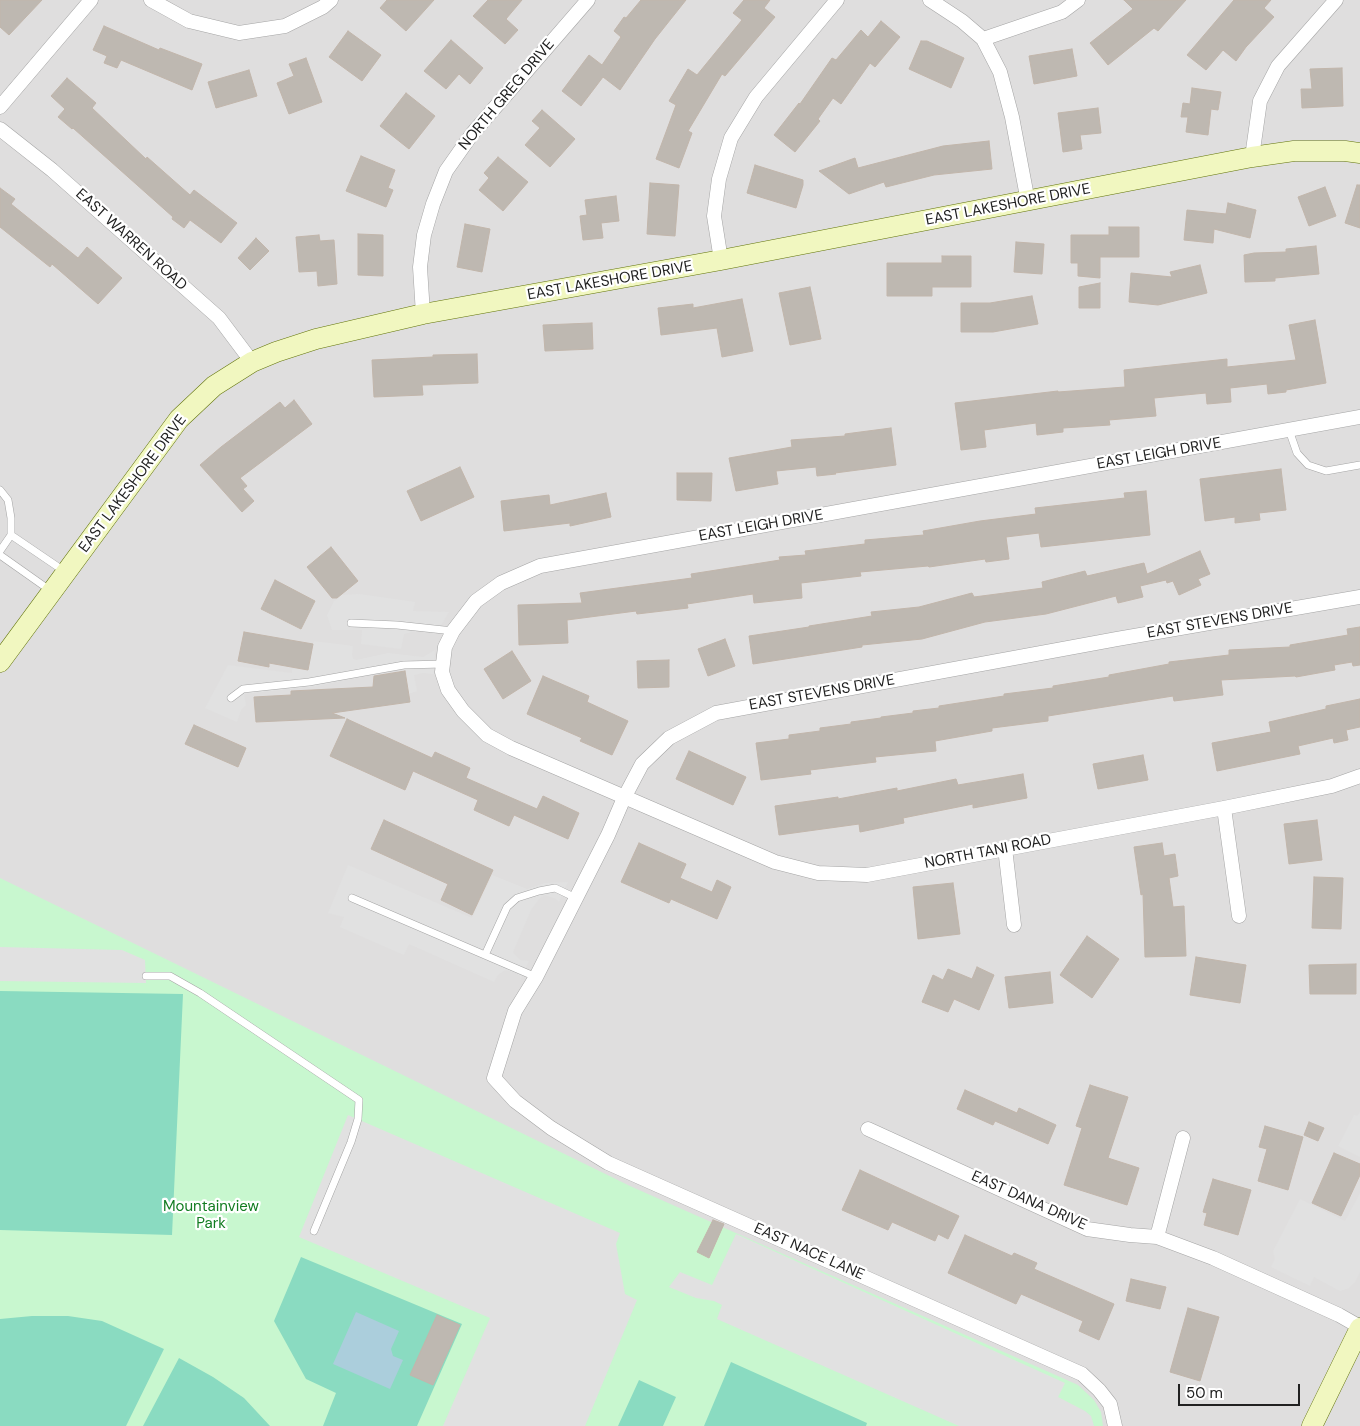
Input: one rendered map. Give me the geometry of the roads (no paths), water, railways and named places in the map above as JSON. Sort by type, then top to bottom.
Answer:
[{"type":"main road","name":"EAST LAKESHORE DRIVE","points":[[0,662],[179,419],[214,386],[252,362],[316,339],[424,314],[1028,202],[1252,157],[1294,151],[1345,151],[1360,153]]},
{"type":"main road","points":[[1312,1426],[1360,1327]]},
{"type":"street","points":[[0,107],[91,0]]},
{"type":"street","points":[[151,0],[188,21],[239,32],[285,26],[323,7],[331,0]]},
{"type":"street","name":"NORTH GREG DRIVE","points":[[424,314],[420,267],[424,235],[433,204],[446,172],[472,134],[588,0]]},
{"type":"street","points":[[721,260],[714,216],[718,179],[731,138],[756,97],[837,0]]},
{"type":"street","points":[[930,0],[962,21],[983,39],[1000,72],[1010,108],[1028,202]]},
{"type":"street","points":[[983,39],[1062,12],[1078,0]]},
{"type":"street","points":[[1252,157],[1260,101],[1278,66],[1336,0]]},
{"type":"street","name":"EAST WARREN ROAD","points":[[0,129],[52,170],[219,318],[252,362]]},
{"type":"street","name":"EAST LEIGH DRIVE","points":[[624,798],[511,748],[487,735],[462,711],[448,690],[442,672],[445,647],[453,630],[476,601],[501,583],[540,566],[1360,418]]},
{"type":"street","name":"EAST STEVENS DRIVE","points":[[494,1078],[515,1011],[536,977],[608,835],[624,798],[642,764],[669,738],[716,713],[1360,597]]},
{"type":"street","name":"NORTH TANI ROAD","points":[[624,798],[774,862],[818,873],[867,874],[1224,808],[1332,786],[1360,776]]},
{"type":"street","points":[[1224,808],[1239,916]]},
{"type":"street","points":[[1005,848],[1014,925]]},
{"type":"street","name":"EAST NACE LANE","points":[[494,1078],[516,1102],[552,1128],[608,1163],[1082,1374],[1099,1390],[1110,1404],[1115,1426]]},
{"type":"street","name":"EAST DANA DRIVE","points":[[868,1129],[1087,1228],[1157,1237],[1213,1258],[1339,1315],[1360,1327]]},
{"type":"street","points":[[1157,1237],[1183,1138]]},
{"type":"lane","points":[[1289,430],[1297,453],[1308,466],[1326,471],[1360,465]]},
{"type":"lane","points":[[0,490],[8,500],[11,518],[11,535],[0,551]]},
{"type":"lane","points":[[11,535],[66,573]]},
{"type":"lane","points":[[0,555],[52,592]]},
{"type":"lane","points":[[351,623],[453,630]]},
{"type":"lane","points":[[231,698],[243,689],[309,682],[404,665],[443,664]]},
{"type":"lane","points":[[485,955],[507,907],[517,898],[555,888],[576,898]]},
{"type":"lane","points":[[352,898],[536,977]]},
{"type":"lane","points":[[146,976],[170,976],[200,993],[359,1100],[358,1119],[314,1230]]},
{"type":"water","points":[[356,1312],[399,1331],[391,1349],[393,1356],[403,1360],[390,1389],[333,1364]]},
{"type":"park label","name":"Mountainview Park","points":[[211,1216]]}]
